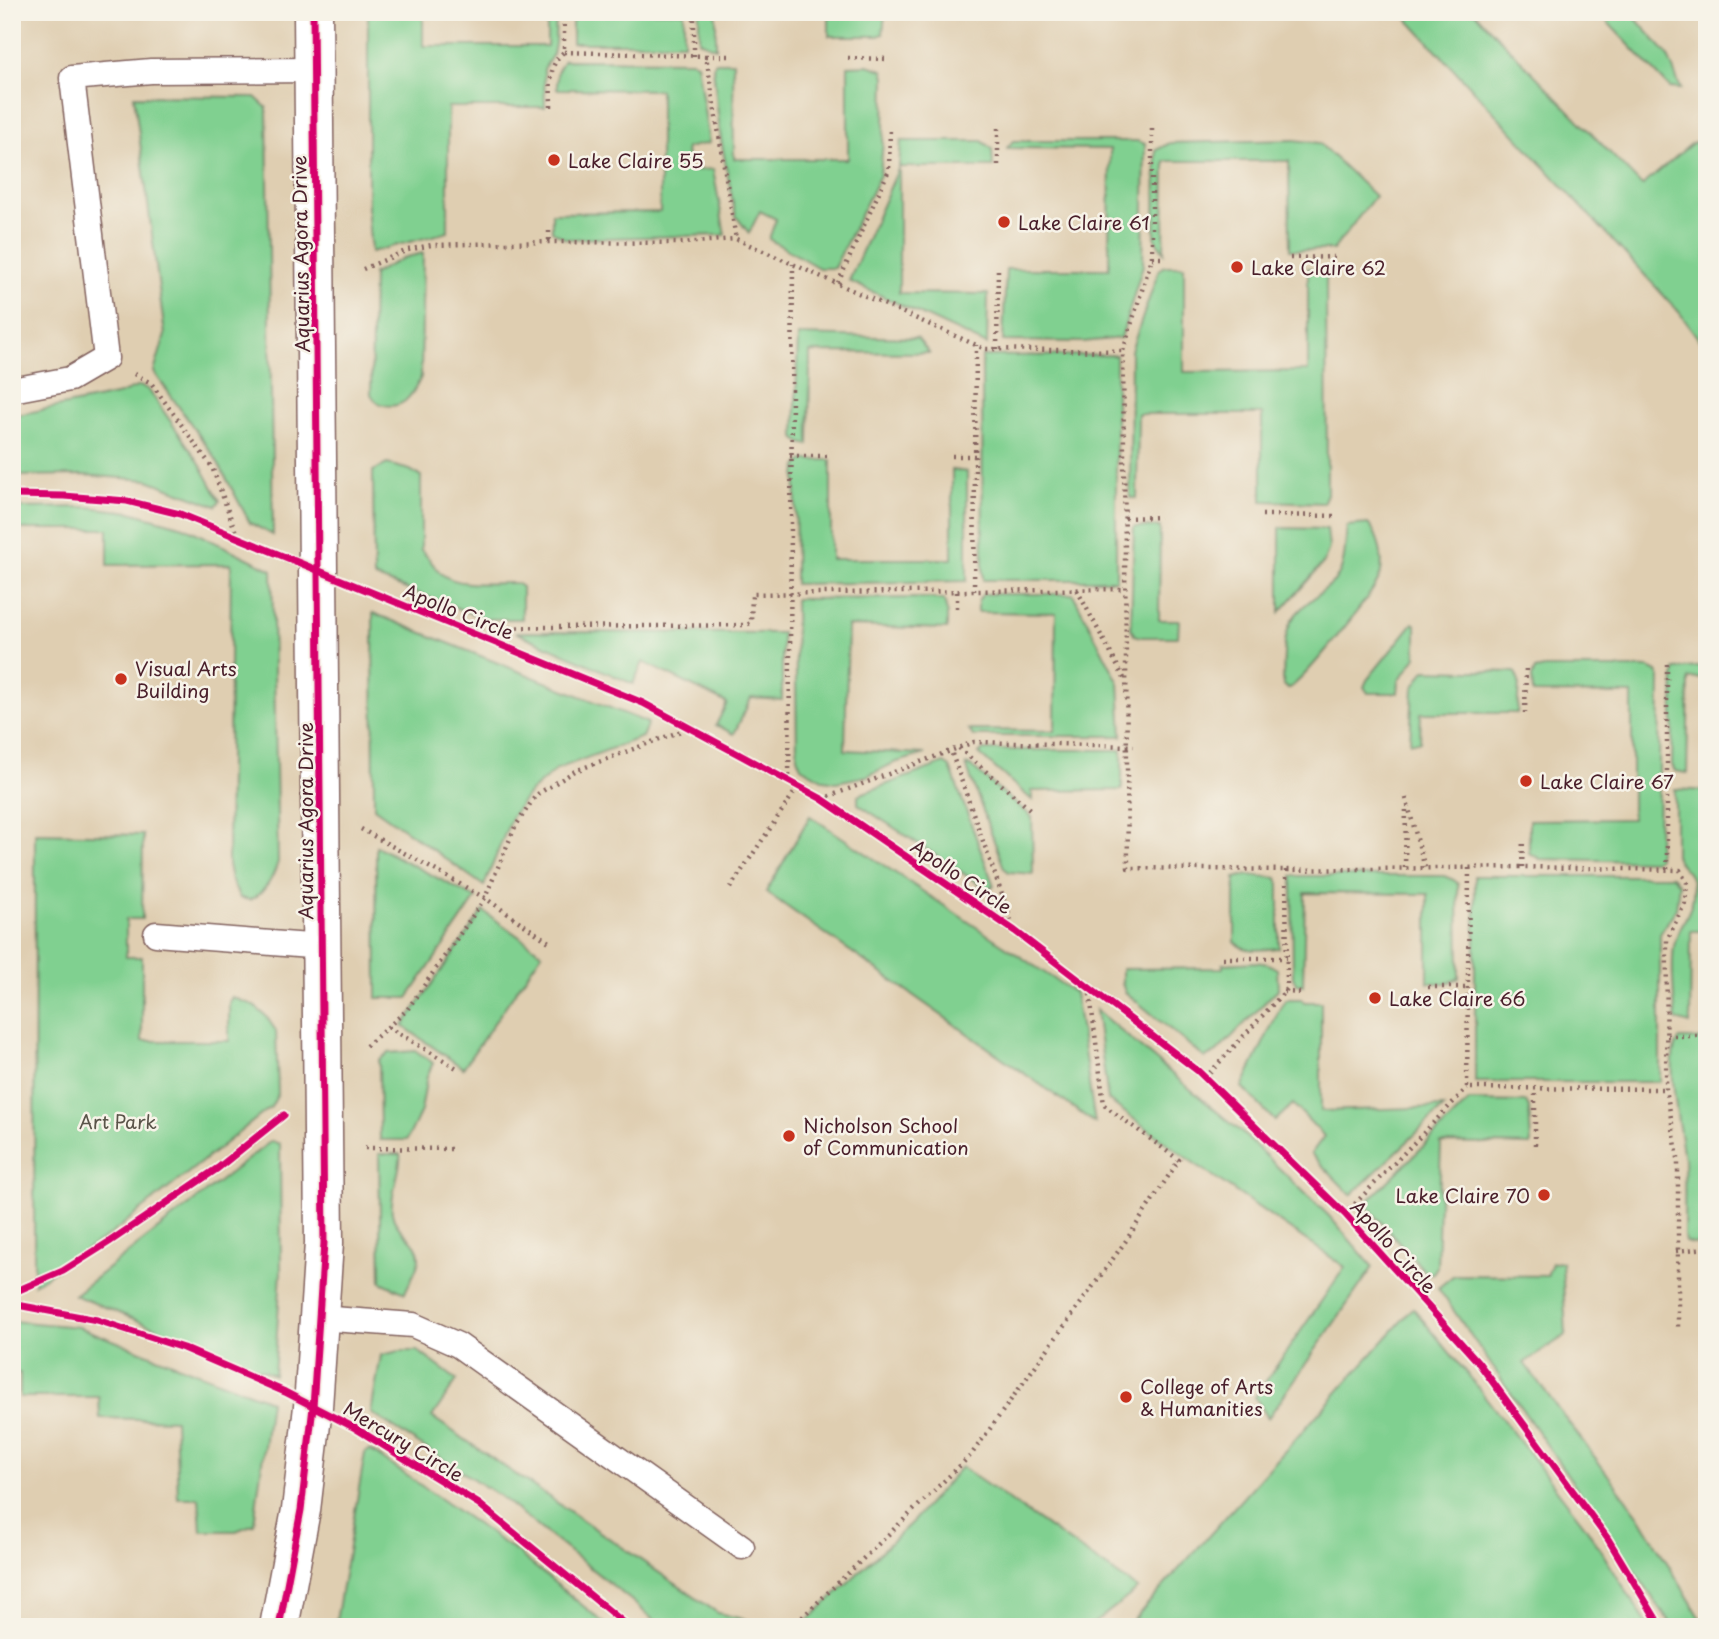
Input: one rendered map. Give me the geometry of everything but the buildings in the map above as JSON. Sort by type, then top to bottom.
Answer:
[{"type":"street","name":"Aquarius Agora Drive","points":[[279,1627],[301,1510],[313,1407],[324,1244],[313,12]]},
{"type":"lane","points":[[12,390],[71,379],[106,358],[72,78],[151,71],[314,69]]},
{"type":"lane","points":[[156,934],[322,947]]},
{"type":"lane","points":[[319,1318],[413,1325],[458,1345],[742,1547]]},
{"type":"path","points":[[564,12],[564,52]]},
{"type":"path","points":[[694,12],[694,56]]},
{"type":"path","points":[[551,107],[552,71],[557,57],[564,52],[733,56]]},
{"type":"path","points":[[706,56],[736,239]]},
{"type":"path","points":[[848,58],[890,59]]},
{"type":"path","points":[[838,284],[889,170],[890,126]]},
{"type":"path","points":[[998,128],[998,167]]},
{"type":"path","points":[[1152,129],[1152,258],[1123,351],[1126,682],[1131,746],[1128,868],[1286,870],[1522,867],[1680,870],[1687,883],[1685,904],[1667,940],[1666,1089],[1678,1158],[1678,1327]]},
{"type":"path","points":[[549,231],[549,242]]},
{"type":"path","points":[[363,269],[408,250],[431,244],[682,243],[736,239],[985,349],[1123,351]]},
{"type":"path","points":[[1290,258],[1336,257]]},
{"type":"path","points":[[1152,258],[1164,258]]},
{"type":"path","points":[[789,783],[793,264]]},
{"type":"path","points":[[997,349],[998,269]]},
{"type":"path","points":[[974,591],[976,345]]},
{"type":"path","points":[[106,358],[151,383],[212,467],[238,538]]},
{"type":"path","points":[[790,456],[831,456]]},
{"type":"path","points":[[952,456],[975,456]]},
{"type":"path","points":[[1262,514],[1337,516]]},
{"type":"path","points":[[1125,518],[1160,517]]},
{"type":"path","points":[[226,533],[250,542]]},
{"type":"path","points":[[461,628],[746,625],[753,619],[752,594],[1125,589]]},
{"type":"path","points":[[1077,590],[1126,682]]},
{"type":"path","points":[[957,592],[957,612]]},
{"type":"path","points":[[1525,713],[1526,664]]},
{"type":"path","points":[[1667,664],[1667,870]]},
{"type":"path","points":[[678,722],[700,734]]},
{"type":"path","points":[[365,1047],[407,1010],[485,898],[515,827],[536,795],[575,771],[689,729]]},
{"type":"path","points":[[822,799],[974,742],[1131,746]]},
{"type":"path","points":[[959,748],[1032,811]]},
{"type":"path","points":[[952,754],[1015,931]]},
{"type":"path","points":[[778,777],[834,807]]},
{"type":"path","points":[[730,888],[798,787]]},
{"type":"path","points":[[1405,869],[1406,798],[1425,869]]},
{"type":"path","points":[[321,806],[485,898],[549,942]]},
{"type":"path","points":[[1522,867],[1523,839]]},
{"type":"path","points":[[1342,1212],[1467,1088],[1469,869]]},
{"type":"path","points":[[1205,1078],[1287,989],[1286,870]]},
{"type":"path","points":[[1223,958],[1287,958]]},
{"type":"path","points":[[1078,979],[1100,995]]},
{"type":"path","points":[[792,1627],[971,1455],[1125,1241],[1179,1160],[1104,1105],[1089,987]]},
{"type":"path","points":[[1428,987],[1467,987]]},
{"type":"path","points":[[1284,992],[1303,993]]},
{"type":"path","points":[[388,1027],[460,1070]]},
{"type":"path","points":[[1667,1036],[1707,1035]]},
{"type":"path","points":[[1198,1070],[1215,1087]]},
{"type":"path","points":[[1467,1088],[1666,1089]]},
{"type":"path","points":[[1535,1089],[1535,1145]]},
{"type":"path","points":[[323,1148],[455,1149]]},
{"type":"path","points":[[1676,1251],[1707,1248]]},
{"type":"shaded area","points":[[12,12],[1707,12],[1707,1627],[12,1627]]},
{"type":"green space","points":[[368,12],[423,12],[423,46],[547,46],[547,12],[556,12],[553,54],[544,69],[545,107],[448,107],[448,232],[371,252],[368,218]]},
{"type":"green space","points":[[572,12],[684,12],[684,43],[572,43]]},
{"type":"green space","points":[[699,12],[716,12],[716,48],[699,41]]},
{"type":"green space","points":[[829,12],[885,12],[883,34],[829,36]]},
{"type":"green space","points":[[1401,12],[1474,12],[1642,186],[1691,144],[1707,136],[1707,351],[1679,312]]},
{"type":"green space","points":[[1598,12],[1630,12],[1667,54],[1681,89],[1670,88]]},
{"type":"green space","points":[[564,60],[697,63],[709,143],[686,148],[688,171],[713,169],[725,235],[566,239],[552,231],[552,213],[660,212],[660,90],[557,89],[557,72]]},
{"type":"green space","points":[[716,62],[733,62],[734,159],[848,159],[848,66],[868,65],[883,70],[884,130],[880,175],[834,268],[819,268],[769,239],[776,219],[760,211],[749,233],[736,216],[720,134],[713,66]]},
{"type":"green space","points":[[134,96],[255,97],[267,108],[273,535],[250,523],[216,459],[154,372],[165,335]]},
{"type":"green space","points":[[1294,140],[1319,143],[1375,196],[1333,250],[1290,250],[1289,161],[1165,161],[1164,252],[1155,239],[1156,150],[1170,143]]},
{"type":"green space","points":[[901,141],[982,141],[992,149],[993,167],[899,167]]},
{"type":"green space","points":[[1013,141],[1137,141],[1145,144],[1143,265],[1121,338],[1083,342],[1003,341],[1006,269],[1109,269],[1110,149],[1007,148]]},
{"type":"green space","points":[[899,167],[899,293],[988,294],[987,345],[849,281]]},
{"type":"green space","points":[[423,253],[421,377],[405,401],[396,405],[381,404],[371,394],[373,274],[403,258]]},
{"type":"green space","points":[[1164,266],[1184,266],[1184,372],[1308,371],[1308,268],[1326,272],[1327,494],[1323,503],[1262,501],[1262,414],[1138,414],[1137,498],[1130,498],[1131,351],[1159,270]]},
{"type":"green space","points":[[798,335],[917,338],[929,353],[810,352],[809,445],[795,438]]},
{"type":"green space","points":[[1116,355],[1116,580],[983,580],[982,356]]},
{"type":"green space","points":[[139,386],[148,389],[199,462],[220,501],[216,506],[148,480],[82,475],[12,476],[12,416],[120,394]]},
{"type":"green space","points":[[804,460],[831,460],[831,559],[952,559],[952,470],[967,472],[967,581],[795,584],[796,474],[798,465]]},
{"type":"green space","points":[[387,464],[421,476],[421,550],[437,569],[443,575],[459,582],[516,583],[522,587],[522,619],[486,619],[374,577],[373,471]]},
{"type":"green space","points":[[88,507],[130,512],[184,527],[272,570],[278,862],[268,884],[250,900],[240,898],[231,880],[228,864],[231,564],[108,565],[108,529],[12,529],[12,508]]},
{"type":"green space","points":[[1368,524],[1376,535],[1380,551],[1378,581],[1321,656],[1288,689],[1283,684],[1284,651],[1292,620],[1339,574],[1347,526]]},
{"type":"green space","points":[[1134,527],[1160,527],[1159,620],[1179,620],[1178,637],[1141,637],[1134,635],[1131,628]]},
{"type":"green space","points":[[1280,528],[1327,529],[1329,548],[1324,562],[1280,612]]},
{"type":"green space","points":[[983,594],[1073,594],[1119,683],[1122,736],[973,736],[969,730],[1055,731],[1056,613],[978,612],[978,601]]},
{"type":"green space","points":[[795,599],[944,600],[947,629],[848,626],[845,750],[925,754],[894,763],[867,776],[836,782],[824,780],[801,767],[797,757]]},
{"type":"green space","points":[[373,613],[648,723],[642,737],[557,769],[530,792],[512,816],[484,886],[374,808]]},
{"type":"green space","points":[[1413,623],[1416,625],[1416,657],[1399,681],[1398,693],[1368,693],[1364,687],[1367,680]]},
{"type":"green space","points":[[515,632],[782,633],[782,700],[751,698],[734,734],[716,725],[727,703],[643,662],[633,684]]},
{"type":"green space","points":[[1707,666],[1707,678],[1689,679],[1687,773],[1675,771],[1672,765],[1674,674],[1676,669]]},
{"type":"green space","points":[[1649,668],[1657,672],[1660,678],[1658,858],[1654,861],[1540,859],[1529,853],[1529,820],[1632,819],[1632,694],[1533,693],[1532,677],[1535,670]]},
{"type":"green space","points":[[1425,670],[1515,672],[1519,682],[1517,713],[1421,713],[1420,742],[1410,742],[1413,688]]},
{"type":"green space","points":[[983,750],[1122,750],[1122,790],[1032,791],[1032,800],[979,754]]},
{"type":"green space","points":[[944,763],[950,767],[994,886],[987,889],[858,804],[858,795]]},
{"type":"green space","points":[[966,765],[1032,817],[1033,874],[1009,872],[1004,868]]},
{"type":"green space","points":[[1675,789],[1707,791],[1707,931],[1691,931],[1690,1024],[1676,1020],[1674,991],[1674,945],[1693,895],[1691,877],[1675,856]]},
{"type":"green space","points":[[810,816],[1075,993],[1095,1123],[766,892]]},
{"type":"green space","name":"Art Park","points":[[35,833],[143,835],[142,919],[126,919],[126,957],[142,957],[142,1041],[229,1041],[229,1002],[232,997],[253,1005],[266,1016],[276,1031],[278,1094],[271,1107],[111,1234],[34,1284]]},
{"type":"green space","points":[[376,846],[476,898],[408,998],[377,998]]},
{"type":"green space","points":[[1247,875],[1277,878],[1279,948],[1249,949],[1235,942],[1235,878]]},
{"type":"green space","points":[[1292,876],[1444,876],[1454,880],[1458,884],[1459,978],[1447,983],[1428,983],[1428,894],[1305,893],[1303,985],[1297,984],[1293,978]]},
{"type":"green space","points":[[1475,876],[1672,876],[1679,884],[1676,909],[1660,934],[1660,1082],[1475,1082]]},
{"type":"green space","points":[[483,911],[542,953],[463,1068],[403,1026]]},
{"type":"green space","points":[[1257,962],[1277,969],[1278,989],[1217,1052],[1205,1058],[1125,992],[1122,983],[1122,969],[1223,968],[1223,964]]},
{"type":"green space","points":[[1287,999],[1321,1002],[1321,1111],[1444,1107],[1351,1195],[1311,1154],[1324,1136],[1293,1104],[1275,1121],[1242,1087],[1282,1004]]},
{"type":"green space","points":[[1096,1010],[1240,1131],[1329,1216],[1373,1267],[1268,1418],[1255,1397],[1345,1267],[1108,1100]]},
{"type":"green space","points":[[1680,1039],[1707,1039],[1707,1243],[1685,1242],[1684,1236],[1684,1160],[1673,1077],[1675,1047]]},
{"type":"green space","points":[[416,1051],[433,1063],[427,1076],[421,1111],[407,1140],[380,1140],[379,1060],[388,1053]]},
{"type":"green space","points":[[1469,1101],[1526,1102],[1529,1108],[1531,1145],[1441,1143],[1437,1267],[1433,1273],[1427,1274],[1365,1204]]},
{"type":"green space","points":[[271,1141],[280,1144],[281,1273],[274,1375],[74,1295]]},
{"type":"green space","points":[[379,1154],[400,1154],[392,1213],[398,1226],[416,1246],[419,1258],[405,1293],[381,1282]]},
{"type":"green space","points":[[1562,1262],[1566,1335],[1524,1363],[1639,1516],[1706,1627],[1673,1627],[1438,1288],[1454,1275],[1547,1276],[1552,1263]]},
{"type":"green space","points":[[1413,1308],[1586,1527],[1649,1627],[1127,1627]]},
{"type":"green space","points":[[12,1321],[79,1327],[270,1401],[254,1524],[236,1531],[201,1531],[199,1498],[178,1498],[175,1420],[100,1418],[99,1397],[20,1397],[20,1373],[12,1373]]},
{"type":"green space","points":[[418,1351],[457,1380],[432,1417],[718,1613],[775,1627],[661,1627],[498,1495],[371,1413],[381,1355]]},
{"type":"green space","points":[[370,1450],[518,1553],[609,1627],[335,1627],[365,1453]]},
{"type":"green space","points":[[961,1467],[1138,1589],[1089,1627],[801,1627],[913,1521]]},
{"type":"cycle path","points":[[279,1627],[301,1510],[313,1407],[324,1243],[313,12]]},
{"type":"cycle path","name":"Apollo Circle","points":[[12,495],[127,501],[180,514],[643,703],[822,799],[1015,931],[1198,1071],[1345,1214],[1478,1362],[1608,1539],[1661,1627]]},
{"type":"cycle path","points":[[12,1293],[63,1271],[109,1242],[218,1168],[284,1115]]},
{"type":"cycle path","name":"Mercury Circle","points":[[12,1304],[97,1320],[183,1348],[285,1392],[355,1428],[479,1504],[629,1627]]},
{"type":"place","name":"Lake Claire 55","points":[[554,160]]},
{"type":"place","name":"Lake Claire 61","points":[[1004,222]]},
{"type":"place","name":"Lake Claire 62","points":[[1237,267]]},
{"type":"place","name":"Visual Arts Building","points":[[121,679]]},
{"type":"place","name":"Lake Claire 67","points":[[1526,781]]},
{"type":"place","name":"Lake Claire 66","points":[[1375,998]]},
{"type":"place","name":"Nicholson School of Communication","points":[[789,1136]]},
{"type":"place","name":"Lake Claire 70","points":[[1544,1195]]},
{"type":"place","name":"College of Arts & Humanities","points":[[1126,1397]]}]
